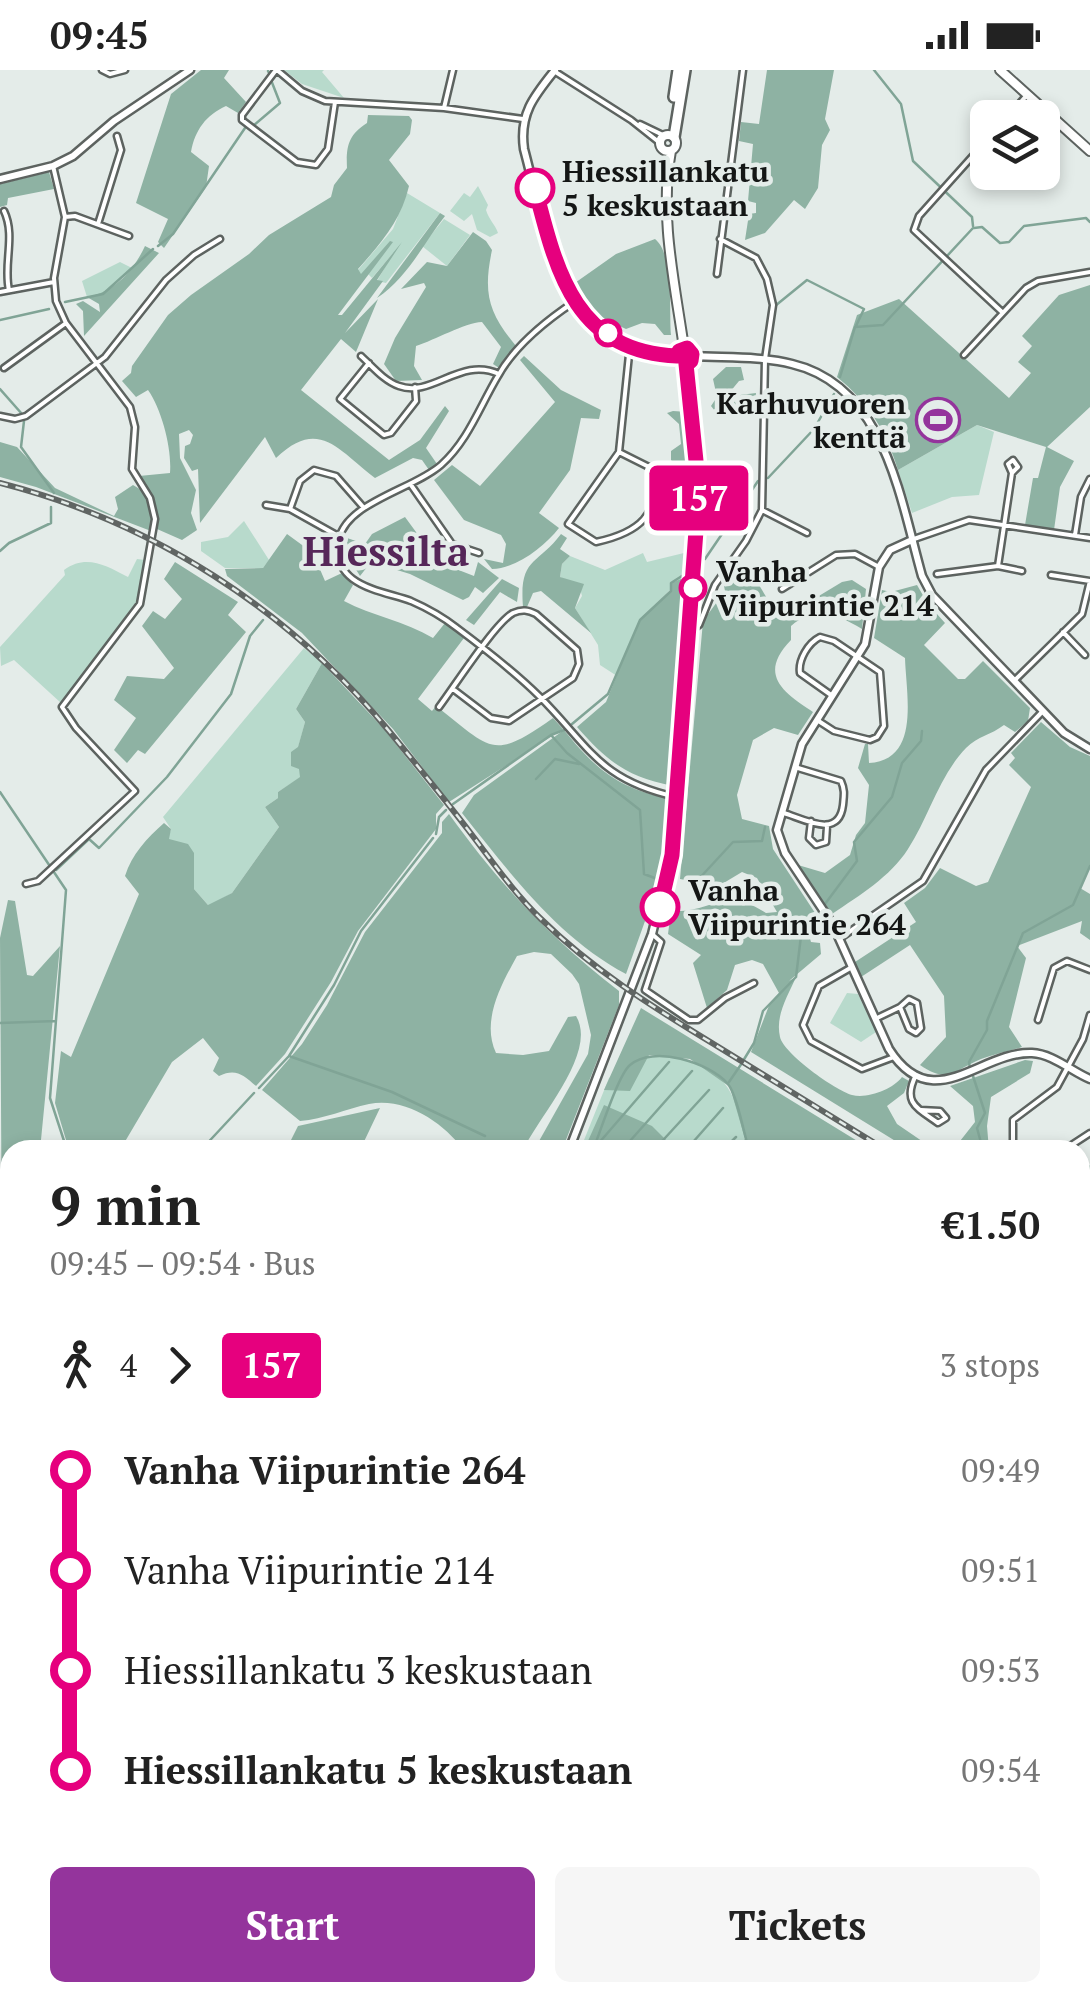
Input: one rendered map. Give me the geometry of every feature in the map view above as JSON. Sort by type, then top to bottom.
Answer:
[{"type":"main road","points":[[681,70],[666,142],[667,221],[681,352],[689,360]]},
{"type":"main road","points":[[1000,70],[1090,151]]},
{"type":"street","points":[[102,70],[110,74],[125,70]]},
{"type":"street","points":[[0,179],[53,166],[74,156],[114,121],[190,70]]},
{"type":"street","points":[[335,102],[325,156],[316,165],[297,162],[242,120],[264,82],[277,70],[302,90],[335,102],[444,108],[523,119]]},
{"type":"street","points":[[444,108],[453,70]]},
{"type":"street","points":[[666,142],[554,70],[530,102],[523,119],[524,149],[540,207],[559,274],[574,302],[598,327],[630,345],[654,354],[681,352]]},
{"type":"street","points":[[717,274],[743,70]]},
{"type":"street","points":[[1023,100],[1027,95]]},
{"type":"street","points":[[98,224],[120,150],[117,136]]},
{"type":"street","points":[[970,159],[919,216],[914,230],[1002,312]]},
{"type":"street","points":[[26,884],[38,882],[136,791],[76,728],[62,707],[140,604],[152,540],[153,507],[132,469],[132,416],[123,395],[58,308],[54,282],[64,217],[53,166]]},
{"type":"street","points":[[4,211],[10,228],[5,268],[9,290]]},
{"type":"street","points":[[64,217],[129,236]]},
{"type":"street","points":[[0,416],[26,416],[98,362],[166,280],[220,239]]},
{"type":"street","points":[[690,632],[699,625],[715,586],[762,510],[765,359],[774,316],[767,279],[756,258],[720,240]]},
{"type":"street","points":[[964,355],[1026,288],[1038,281],[1090,272]]},
{"type":"street","points":[[0,292],[54,282]]},
{"type":"street","points":[[574,302],[517,350],[453,453],[411,485],[364,508],[349,520],[340,537],[341,561],[353,580],[366,588],[428,609],[483,648],[542,700],[606,769],[649,791],[677,797]]},
{"type":"street","points":[[4,368],[66,322]]},
{"type":"street","points":[[618,452],[653,469],[648,518],[596,542],[568,524],[618,452],[630,345]]},
{"type":"street","points":[[361,356],[395,384],[415,387],[478,366],[499,374]]},
{"type":"street","points":[[572,1140],[652,934],[672,855],[699,490],[689,360],[765,359],[815,372],[842,388],[862,410],[883,448],[926,585],[940,607],[1042,711],[1074,741],[1090,750]]},
{"type":"street","points":[[369,363],[340,399],[384,435],[392,433],[416,401],[415,387]]},
{"type":"street","points":[[290,509],[300,480],[307,473],[321,470],[336,476],[364,508]]},
{"type":"street","points":[[998,566],[1012,474]]},
{"type":"street","points":[[1075,535],[1081,497],[1090,479]]},
{"type":"street","points":[[411,485],[452,544],[479,553]]},
{"type":"street","points":[[266,505],[290,509],[340,537]]},
{"type":"street","points":[[762,510],[807,533]]},
{"type":"street","points":[[1090,538],[962,521],[890,550],[879,567],[869,633],[793,766],[778,830],[782,848],[821,903],[839,938],[894,1056],[916,1075],[949,1080],[1011,1056],[1031,1053],[1043,1055],[1090,1079]]},
{"type":"street","points":[[782,589],[836,555],[855,554],[879,567]]},
{"type":"street","points":[[937,574],[998,566],[1022,571]]},
{"type":"street","points":[[1014,681],[1084,610],[1090,581],[1051,575]]},
{"type":"street","points":[[439,707],[453,688],[483,648],[508,617],[522,610],[536,614],[570,641],[579,656],[577,672],[515,719],[502,722],[491,718],[453,688]]},
{"type":"street","points":[[1063,632],[1085,655]]},
{"type":"street","points":[[817,720],[834,731],[870,740],[882,732],[882,678],[876,668],[826,637],[812,641],[799,666],[800,673],[832,696]]},
{"type":"street","points":[[839,938],[923,881],[986,770],[1042,711]]},
{"type":"street","points":[[780,812],[827,826],[842,814],[844,784],[793,766]]},
{"type":"street","points":[[811,822],[809,838],[816,844],[826,842],[827,826]]},
{"type":"street","points":[[652,934],[662,942],[645,986],[646,993],[689,1020],[698,1020],[725,998],[754,983]]},
{"type":"street","points":[[1038,1020],[1054,968],[1067,961],[1090,970]]},
{"type":"street","points":[[852,967],[820,986],[803,1019],[804,1031],[811,1040],[862,1070],[894,1056]]},
{"type":"street","points":[[875,1018],[909,1000],[917,1004],[921,1022],[916,1033],[909,1029],[900,1007]]},
{"type":"street","points":[[1013,1140],[1012,1120],[1058,1088],[1084,1040],[1090,1015]]},
{"type":"street","points":[[916,1075],[909,1096],[920,1110]]},
{"type":"shaded area","points":[[201,70],[229,70],[224,78],[246,102],[238,113],[226,106],[219,110],[195,137],[191,152],[209,166],[206,187],[164,248],[158,242],[168,219],[136,203],[171,94]]},
{"type":"shaded area","points":[[284,70],[324,70],[344,98],[302,84]]},
{"type":"shaded area","points":[[767,70],[834,70],[825,119],[830,130],[822,145],[818,188],[805,209],[794,200],[765,233],[745,240],[749,214],[756,213],[756,203],[748,201],[753,144],[739,141],[741,122],[759,124]]},
{"type":"shaded area","points":[[368,115],[409,116],[412,120],[410,134],[389,160],[409,186],[395,221],[358,269],[361,274],[393,242],[338,315],[342,315],[402,242],[377,280],[383,281],[345,333],[378,299],[356,352],[341,339],[301,390],[389,460],[420,440],[445,406],[449,411],[426,448],[437,464],[429,470],[422,460],[413,458],[375,478],[328,442],[304,440],[276,458],[265,437],[200,523],[198,469],[192,471],[184,458],[185,446],[193,435],[189,430],[179,434],[180,458],[196,490],[191,513],[197,530],[182,540],[157,529],[152,497],[139,476],[170,473],[165,430],[148,390],[136,397],[122,381],[168,315],[269,235],[331,197],[334,185],[347,168],[349,142],[367,123]]},
{"type":"shaded area","points":[[49,172],[54,189],[8,198],[7,205],[0,207],[0,184]]},
{"type":"shaded area","points":[[478,186],[498,233],[490,237],[477,230],[472,214],[464,221],[450,211],[464,193],[470,197]]},
{"type":"shaded area","points":[[407,193],[440,213],[386,283],[377,281],[394,252],[372,278],[368,274],[392,241],[361,275],[358,270],[393,229]]},
{"type":"shaded area","points":[[440,213],[445,216],[414,260],[377,298]]},
{"type":"shaded area","points":[[444,219],[470,235],[447,266],[422,246]]},
{"type":"shaded area","points":[[473,232],[492,250],[490,301],[499,323],[516,346],[499,368],[493,364],[501,347],[482,322],[467,325],[416,346],[414,366],[422,380],[396,381],[384,364],[426,287],[424,283],[401,289],[427,262],[447,266]]},
{"type":"shaded area","points":[[655,239],[668,269],[671,335],[664,335],[655,324],[642,323],[626,329],[600,317],[572,285],[616,254]]},
{"type":"shaded area","points":[[145,246],[159,253],[84,336],[83,311],[76,304],[83,301],[100,312],[99,304],[87,297],[122,279]]},
{"type":"shaded area","points":[[120,262],[132,268],[103,294],[87,297],[82,281]]},
{"type":"shaded area","points":[[1090,285],[1090,407],[1047,447],[1074,461],[1060,487],[1054,530],[1025,525],[1033,478],[1038,478],[1046,447],[977,425],[898,470],[875,419],[837,377],[857,315],[899,299],[1009,398],[1031,373],[1018,362],[1032,346],[1022,336],[1059,295]]},
{"type":"shaded area","points":[[524,356],[561,390],[601,410],[599,419],[581,418],[570,470],[539,513],[559,528],[529,555],[492,569],[484,559],[503,563],[506,544],[501,535],[464,520],[434,480],[452,465],[480,486],[555,402],[520,360]]},
{"type":"shaded area","points":[[726,367],[741,367],[744,380],[725,398],[726,404],[732,405],[740,395],[756,393],[755,401],[748,407],[715,411],[711,406],[717,397],[713,379]]},
{"type":"shaded area","points":[[688,412],[694,464],[676,466],[671,460],[671,451],[681,444],[679,424],[667,413]]},
{"type":"shaded area","points":[[977,425],[994,432],[979,495],[952,497],[912,513],[898,470]]},
{"type":"shaded area","points":[[0,442],[17,447],[55,488],[114,516],[118,509],[115,497],[133,485],[143,491],[152,514],[151,531],[0,477]]},
{"type":"shaded area","points":[[405,517],[438,562],[474,576],[478,562],[499,578],[483,593],[475,587],[463,600],[410,574],[371,562],[360,576],[347,555],[347,538],[365,544],[372,534]]},
{"type":"shaded area","points":[[244,521],[269,560],[263,568],[225,568],[201,551],[201,542],[228,537]]},
{"type":"shaded area","points":[[287,534],[313,553],[325,581],[342,573],[353,585],[344,601],[433,638],[445,623],[464,638],[418,699],[432,711],[436,706],[492,745],[516,741],[553,718],[563,729],[449,802],[393,729],[302,633],[227,576],[225,569],[263,568]]},
{"type":"shaded area","points":[[561,534],[567,538],[560,549],[570,556],[562,564],[560,577],[584,584],[575,608],[591,633],[541,591],[533,593],[527,607],[523,607],[527,570]]},
{"type":"shaded area","points":[[688,552],[682,580],[670,583],[670,590],[640,619],[617,676],[600,665],[598,645],[575,608],[582,596],[580,588],[560,577],[562,564],[570,556],[605,570],[643,553],[647,562]]},
{"type":"shaded area","points":[[137,559],[145,560],[140,597],[61,703],[14,660],[1,666],[0,647],[65,575],[64,570],[88,562],[128,577]]},
{"type":"shaded area","points":[[175,562],[238,602],[228,615],[246,632],[145,754],[138,750],[127,763],[114,750],[136,718],[114,700],[127,676],[164,679],[174,668],[142,626],[153,611],[165,619],[182,599],[164,579]]},
{"type":"shaded area","points":[[760,564],[763,573],[759,585],[777,615],[784,617],[842,582],[852,580],[866,589],[862,629],[844,619],[818,613],[791,626],[791,640],[776,662],[775,672],[783,689],[813,712],[798,735],[774,728],[753,740],[737,795],[742,819],[769,826],[773,849],[821,922],[807,929],[811,942],[820,943],[821,954],[789,981],[796,977],[781,1013],[780,1037],[811,1071],[852,1095],[880,1092],[902,1077],[909,1081],[904,1093],[887,1106],[897,1124],[920,1140],[894,1140],[751,1052],[770,1003],[779,993],[763,964],[752,960],[735,965],[727,990],[707,1008],[693,963],[701,955],[668,934],[671,911],[739,901],[766,913],[777,912],[757,878],[742,872],[712,890],[680,879],[703,621],[725,591],[724,586]]},
{"type":"shaded area","points":[[686,577],[689,594],[673,786],[619,766],[577,727],[606,702],[640,619],[670,591],[671,583]]},
{"type":"shaded area","points":[[502,579],[519,588],[517,602],[500,592],[474,625],[466,620]]},
{"type":"shaded area","points":[[917,585],[945,623],[924,645],[958,679],[965,679],[983,661],[1030,708],[1028,721],[1015,732],[1004,725],[966,748],[949,771],[901,859],[874,885],[832,914],[798,865],[825,873],[850,855],[856,835],[865,823],[869,785],[858,768],[865,744],[869,763],[886,759],[904,738],[908,706],[905,658],[874,638],[882,590],[891,592]]},
{"type":"shaded area","points":[[304,648],[322,663],[296,709],[305,722],[298,748],[301,777],[278,792],[278,798],[265,807],[279,827],[232,893],[209,906],[194,889],[168,839],[171,829],[163,817]]},
{"type":"shaded area","points":[[322,663],[384,729],[444,805],[436,814],[436,829],[358,931],[285,1054],[256,1086],[239,1074],[219,1076],[213,1071],[219,1058],[203,1038],[172,1062],[126,1140],[66,1140],[55,1103],[61,1051],[71,1057],[139,894],[125,876],[132,861],[164,823],[171,829],[169,839],[188,844],[194,853],[194,889],[208,905],[232,893],[279,827],[265,807],[300,777],[299,769],[291,766],[291,752],[298,747],[305,722],[296,709]]},
{"type":"shaded area","points":[[1041,722],[1070,747],[1090,756],[1090,866],[1080,888],[1090,894],[1090,940],[1080,933],[1082,921],[1017,946],[1026,958],[1009,1027],[1022,1047],[981,1059],[951,1074],[938,1074],[920,1065],[946,1037],[944,996],[910,945],[861,977],[855,962],[916,922],[904,903],[925,888],[940,868],[976,886],[988,882],[1031,787],[1009,765],[1015,758],[1011,753]]},
{"type":"shaded area","points":[[564,730],[587,757],[623,784],[671,799],[654,896],[626,974],[556,923],[462,813],[474,795]]},
{"type":"shaded area","points":[[449,814],[527,909],[619,991],[619,1005],[566,1140],[540,1140],[588,1054],[591,1035],[579,984],[551,954],[517,956],[499,991],[492,1016],[496,1053],[523,1055],[549,1051],[568,1017],[576,1016],[581,1031],[573,1065],[529,1140],[454,1140],[434,1121],[396,1104],[369,1104],[300,1121],[262,1090],[302,1044],[365,932],[442,833],[442,822]]},
{"type":"shaded area","points":[[8,900],[15,901],[27,975],[33,976],[60,946],[41,1140],[1,1140],[0,938]]},
{"type":"shaded area","points":[[847,993],[858,994],[876,1032],[861,1042],[830,1023]]},
{"type":"shaded area","points":[[641,1008],[856,1140],[744,1140],[730,1087],[690,1059],[649,1055],[630,1091],[604,1090]]},
{"type":"shaded area","points":[[646,1055],[685,1059],[701,1065],[724,1082],[731,1093],[745,1140],[584,1140],[609,1078]]},
{"type":"shaded area","points":[[1025,1060],[1033,1061],[1030,1073],[991,1097],[988,1140],[961,1140],[975,1122],[973,1106],[950,1086]]},
{"type":"shaded area","points":[[604,1105],[652,1126],[666,1140],[588,1140]]},
{"type":"shaded area","points":[[380,1108],[365,1140],[291,1140],[298,1126]]},
{"type":"waterway","points":[[874,70],[901,104],[913,161],[972,217],[973,226]]},
{"type":"waterway","points":[[253,126],[280,103],[271,80]]},
{"type":"waterway","points":[[158,246],[173,234],[245,128]]},
{"type":"waterway","points":[[974,228],[982,227],[1000,243],[1009,242],[1024,226],[1086,218],[1090,222]]},
{"type":"waterway","points":[[840,377],[855,327],[883,325],[973,228]]},
{"type":"waterway","points":[[65,302],[103,294],[153,249]]},
{"type":"waterway","points":[[775,306],[807,280],[864,309],[856,326]]},
{"type":"waterway","points":[[0,320],[49,309]]},
{"type":"waterway","points":[[0,389],[22,414]]},
{"type":"waterway","points":[[768,478],[814,429],[834,394]]},
{"type":"waterway","points":[[24,421],[21,447],[54,493]]},
{"type":"waterway","points":[[705,559],[758,481]]},
{"type":"waterway","points":[[0,551],[51,523],[51,507]]},
{"type":"waterway","points":[[572,724],[608,694],[640,620],[671,591],[671,583],[685,574],[689,557]]},
{"type":"waterway","points":[[56,870],[89,839],[99,848],[167,777],[231,694],[250,636],[263,620]]},
{"type":"waterway","points":[[453,804],[551,735],[564,730]]},
{"type":"waterway","points":[[825,904],[857,861],[854,842],[892,797],[902,763],[921,741],[922,731]]},
{"type":"waterway","points":[[551,735],[567,753],[640,810],[644,874],[660,880],[666,825]]},
{"type":"waterway","points":[[536,779],[555,759],[579,764]]},
{"type":"waterway","points":[[0,792],[66,890],[50,1098],[64,1140]]},
{"type":"waterway","points":[[436,834],[439,817],[446,810]]},
{"type":"waterway","points":[[696,882],[733,842],[762,841],[765,827]]},
{"type":"waterway","points":[[259,1088],[289,1056],[334,985],[361,931],[433,838]]},
{"type":"waterway","points":[[970,1069],[969,1062],[987,1030],[987,1021],[1023,933],[1073,905],[1090,866]]},
{"type":"waterway","points":[[743,1061],[754,1043],[763,1011],[796,977],[801,936],[818,913]]},
{"type":"waterway","points":[[0,1023],[56,1021]]},
{"type":"waterway","points":[[289,1056],[392,1092],[485,1136]]},
{"type":"waterway","points":[[597,1140],[625,1071],[640,1059],[652,1056],[695,1063],[728,1084],[746,1140]]},
{"type":"waterway","points":[[601,1140],[669,1062]]},
{"type":"waterway","points":[[729,1082],[742,1063]]},
{"type":"waterway","points":[[631,1140],[692,1071]]},
{"type":"waterway","points":[[973,1076],[985,1113],[977,1128],[980,1140]]},
{"type":"waterway","points":[[663,1140],[709,1090]]},
{"type":"waterway","points":[[210,1140],[254,1093]]},
{"type":"waterway","points":[[695,1140],[723,1108]]},
{"type":"waterway","points":[[733,1140],[736,1137]]},
{"type":"railway","points":[[0,483],[111,521],[164,546],[262,609],[350,687],[512,888],[560,937],[645,1001],[870,1140]]},
{"type":"bus line","name":"157","points":[[535,188],[559,274],[586,316],[598,327],[642,350],[677,356],[687,348],[692,354],[686,364],[699,476],[697,534],[672,855],[660,907]]},
{"type":"place","name":"Hiessillankatu 5 keskustaan","points":[[535,188]]},
{"type":"place","name":"Karhuvuoren kenttä","points":[[938,420]]},
{"type":"place","name":"Vanha Viipurintie 214","points":[[693,588]]},
{"type":"place","name":"Vanha Viipurintie 264","points":[[660,907]]},
{"type":"district","name":"Hiessilta","points":[[386,550]]}]
